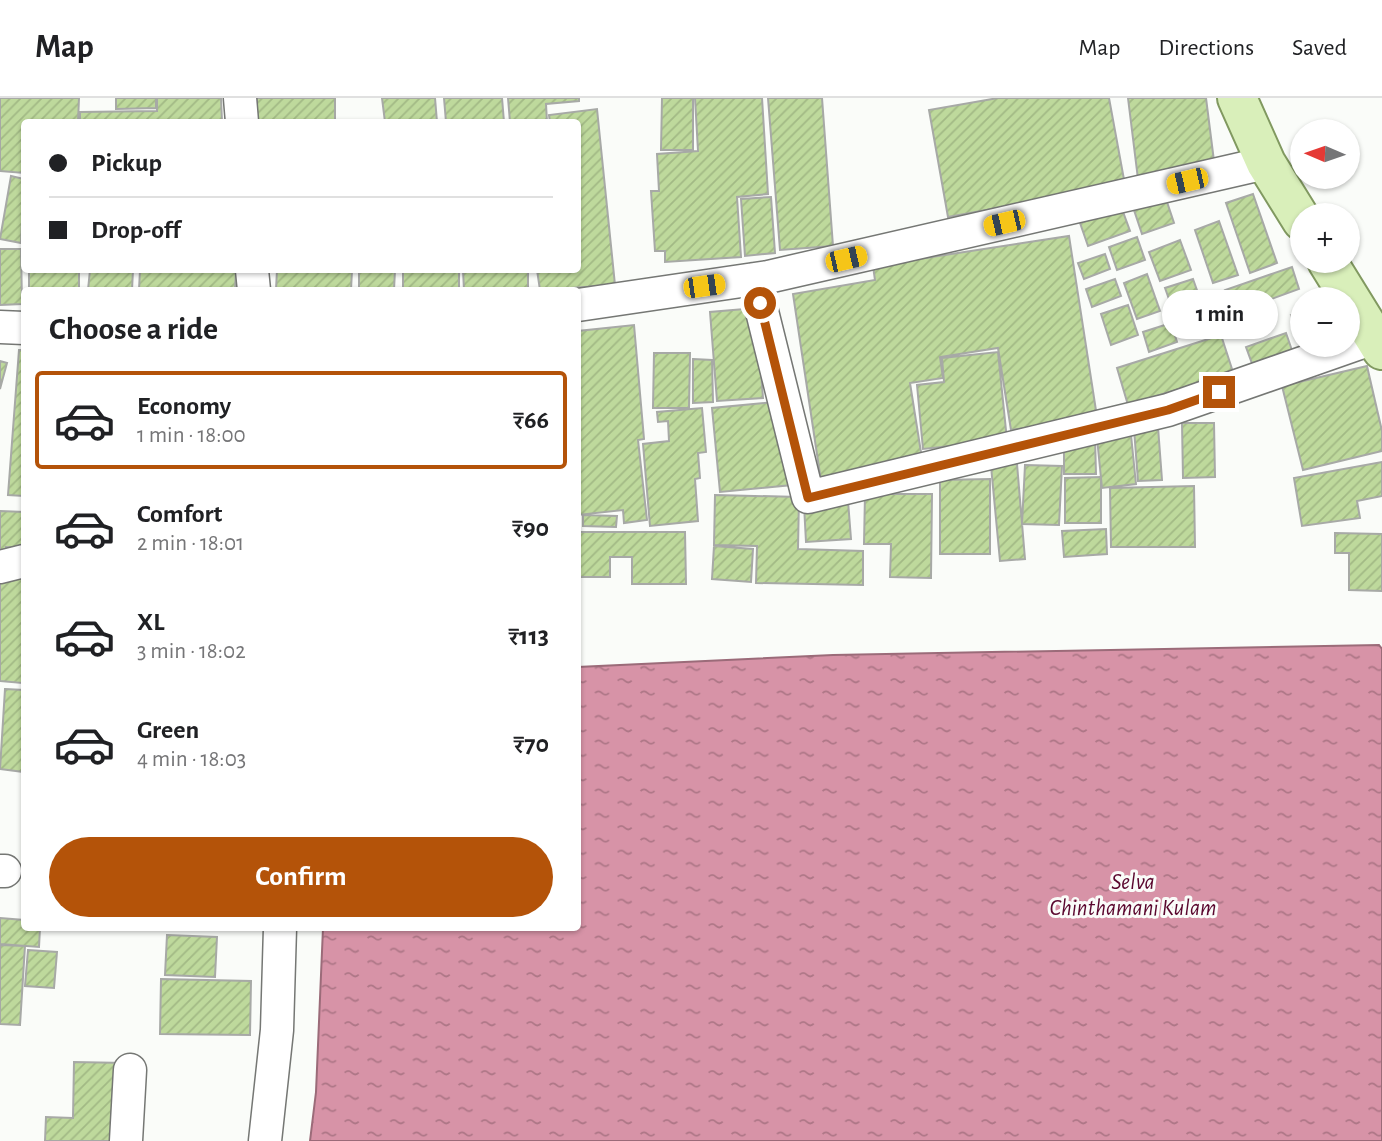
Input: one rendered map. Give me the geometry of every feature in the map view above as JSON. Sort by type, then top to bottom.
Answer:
[{"type":"main road","points":[[1237,98],[1266,163],[1291,203]]},
{"type":"main road","points":[[1334,273],[1378,344]]},
{"type":"street","points":[[240,98],[242,119]]},
{"type":"street","points":[[581,305],[754,279],[1266,163]]},
{"type":"street","points":[[754,279],[808,498],[1168,410],[1378,344]]},
{"type":"street","points":[[0,327],[21,328]]},
{"type":"street","points":[[0,567],[21,562]]},
{"type":"street","points":[[265,1141],[277,1030],[281,931]]},
{"type":"street","points":[[126,1141],[131,1070]]},
{"type":"water","name":"Selva Chinthamani Kulam","points":[[1379,645],[1382,649],[1382,1141],[310,1141],[316,1092],[323,931],[581,931],[581,667],[833,655]]},
{"type":"building","points":[[0,98],[79,98],[78,119],[21,119],[21,173],[0,171]]},
{"type":"building","points":[[116,98],[156,98],[156,108],[116,109]]},
{"type":"building","points":[[157,98],[221,98],[222,119],[80,119],[80,112],[157,111]]},
{"type":"building","points":[[257,98],[335,98],[335,119],[257,119]]},
{"type":"building","points":[[382,98],[435,98],[437,119],[385,119]]},
{"type":"building","points":[[444,98],[502,98],[504,119],[446,119]]},
{"type":"building","points":[[508,98],[579,98],[579,101],[546,104],[547,119],[510,119]]},
{"type":"building","points":[[662,98],[693,98],[693,150],[661,150]]},
{"type":"building","points":[[695,98],[762,98],[768,194],[737,197],[741,257],[665,262],[665,251],[655,251],[651,191],[659,191],[657,154],[698,151]]},
{"type":"building","points":[[768,98],[822,98],[833,246],[780,250]]},
{"type":"building","points":[[998,98],[1109,98],[1125,185],[948,217],[929,110]]},
{"type":"building","points":[[1128,98],[1206,98],[1215,169],[1138,179]]},
{"type":"building","points":[[597,109],[615,285],[540,287],[537,273],[581,273],[581,119],[550,119],[549,115]]},
{"type":"building","points":[[11,176],[21,178],[21,243],[0,239]]},
{"type":"building","points":[[1164,193],[1174,223],[1142,234],[1132,204]]},
{"type":"building","points":[[1253,194],[1277,263],[1250,273],[1226,203]]},
{"type":"building","points":[[771,197],[775,253],[745,256],[741,199]]},
{"type":"building","points":[[1122,209],[1130,231],[1088,246],[1080,223]]},
{"type":"building","points":[[1219,221],[1238,275],[1213,283],[1195,230]]},
{"type":"building","points":[[1069,236],[1097,417],[1011,430],[998,348],[940,357],[943,378],[910,383],[923,465],[821,481],[793,294],[875,280],[873,266]]},
{"type":"building","points":[[1137,237],[1145,260],[1117,270],[1109,247]]},
{"type":"building","points":[[1180,240],[1191,270],[1160,281],[1149,252]]},
{"type":"building","points":[[0,249],[21,249],[21,304],[0,305]]},
{"type":"building","points":[[1105,254],[1110,269],[1084,279],[1078,263]]},
{"type":"building","points":[[1290,268],[1290,273],[1294,273],[1298,287],[1290,287],[1290,292],[1233,313],[1225,290]]},
{"type":"building","points":[[29,273],[79,273],[79,287],[29,287]]},
{"type":"building","points":[[90,273],[133,273],[132,287],[88,287]]},
{"type":"building","points":[[140,273],[236,273],[235,287],[139,287]]},
{"type":"building","points":[[277,273],[352,273],[351,287],[276,287]]},
{"type":"building","points":[[359,273],[395,273],[394,287],[359,287]]},
{"type":"building","points":[[403,273],[459,273],[459,287],[403,287]]},
{"type":"building","points":[[463,273],[528,273],[528,287],[464,287]]},
{"type":"building","points":[[1147,274],[1160,311],[1137,319],[1124,283]]},
{"type":"building","points":[[1115,279],[1121,296],[1092,307],[1086,289]]},
{"type":"building","points":[[1193,279],[1198,293],[1170,302],[1165,288]]},
{"type":"building","points":[[1128,305],[1138,335],[1111,345],[1101,314]]},
{"type":"building","points":[[756,308],[763,398],[717,401],[710,312]]},
{"type":"building","points":[[1171,323],[1177,342],[1149,352],[1143,332]]},
{"type":"building","points":[[634,325],[644,439],[638,440],[647,520],[624,523],[623,510],[581,515],[581,331]]},
{"type":"building","points":[[1286,333],[1291,357],[1254,369],[1246,347]]},
{"type":"building","points":[[1221,335],[1233,372],[1128,405],[1117,368]]},
{"type":"building","points":[[19,350],[21,350],[21,496],[8,495]]},
{"type":"building","points":[[998,352],[1007,440],[923,449],[917,385],[944,382],[942,358]]},
{"type":"building","points":[[654,353],[690,353],[689,408],[653,408]]},
{"type":"building","points":[[693,359],[712,360],[713,402],[693,403]]},
{"type":"building","points":[[0,361],[7,363],[0,389]]},
{"type":"building","points":[[1367,366],[1382,431],[1382,451],[1303,470],[1282,386]]},
{"type":"building","points":[[784,401],[792,485],[720,492],[712,408]]},
{"type":"building","points":[[702,408],[706,452],[698,453],[700,478],[695,479],[698,521],[650,526],[643,444],[669,441],[668,421],[658,422],[657,412]]},
{"type":"building","points":[[1182,423],[1214,423],[1215,477],[1183,478]]},
{"type":"building","points":[[1158,427],[1162,480],[1138,481],[1134,429]]},
{"type":"building","points":[[1131,435],[1136,484],[1102,488],[1097,438]]},
{"type":"building","points":[[1064,438],[1095,438],[1096,474],[1064,474]]},
{"type":"building","points":[[1382,462],[1382,496],[1357,501],[1360,518],[1302,526],[1294,478]]},
{"type":"building","points":[[1017,464],[1025,559],[1000,561],[991,466]]},
{"type":"building","points":[[1025,465],[1062,466],[1059,525],[1022,524]]},
{"type":"building","points":[[1101,477],[1101,523],[1065,523],[1065,478]]},
{"type":"building","points":[[990,479],[990,554],[940,554],[940,480]]},
{"type":"building","points":[[1194,486],[1195,547],[1111,547],[1110,488]]},
{"type":"building","points":[[865,494],[932,494],[931,578],[890,577],[891,544],[864,544]]},
{"type":"building","points":[[715,495],[799,497],[798,549],[863,551],[863,585],[756,583],[757,546],[714,545]]},
{"type":"building","points":[[848,501],[851,539],[806,542],[804,505]]},
{"type":"building","points":[[0,511],[21,512],[21,548],[6,547],[6,563],[0,563]]},
{"type":"building","points":[[583,515],[617,516],[616,527],[583,526]]},
{"type":"building","points":[[1106,529],[1107,554],[1064,557],[1062,531]]},
{"type":"building","points":[[581,532],[685,532],[686,584],[632,584],[632,557],[610,557],[610,577],[581,577]]},
{"type":"building","points":[[1335,533],[1382,534],[1382,591],[1349,590],[1349,553],[1335,553]]},
{"type":"building","points":[[714,546],[753,549],[751,582],[712,579]]},
{"type":"building","points":[[0,574],[21,576],[21,683],[0,681]]},
{"type":"building","points":[[5,689],[21,690],[21,772],[0,769]]},
{"type":"building","points":[[0,918],[21,920],[21,931],[40,931],[39,947],[0,944]]},
{"type":"building","points":[[167,935],[217,937],[215,977],[165,975]]},
{"type":"building","points":[[0,945],[25,946],[20,1025],[0,1024]]},
{"type":"building","points":[[28,950],[57,952],[54,988],[25,986]]},
{"type":"building","points":[[161,979],[251,981],[250,1035],[160,1034]]},
{"type":"building","points":[[74,1062],[126,1063],[116,1141],[45,1141],[46,1117],[73,1118]]},
{"type":"route","points":[[760,303],[808,498],[1168,410],[1219,392]]}]
